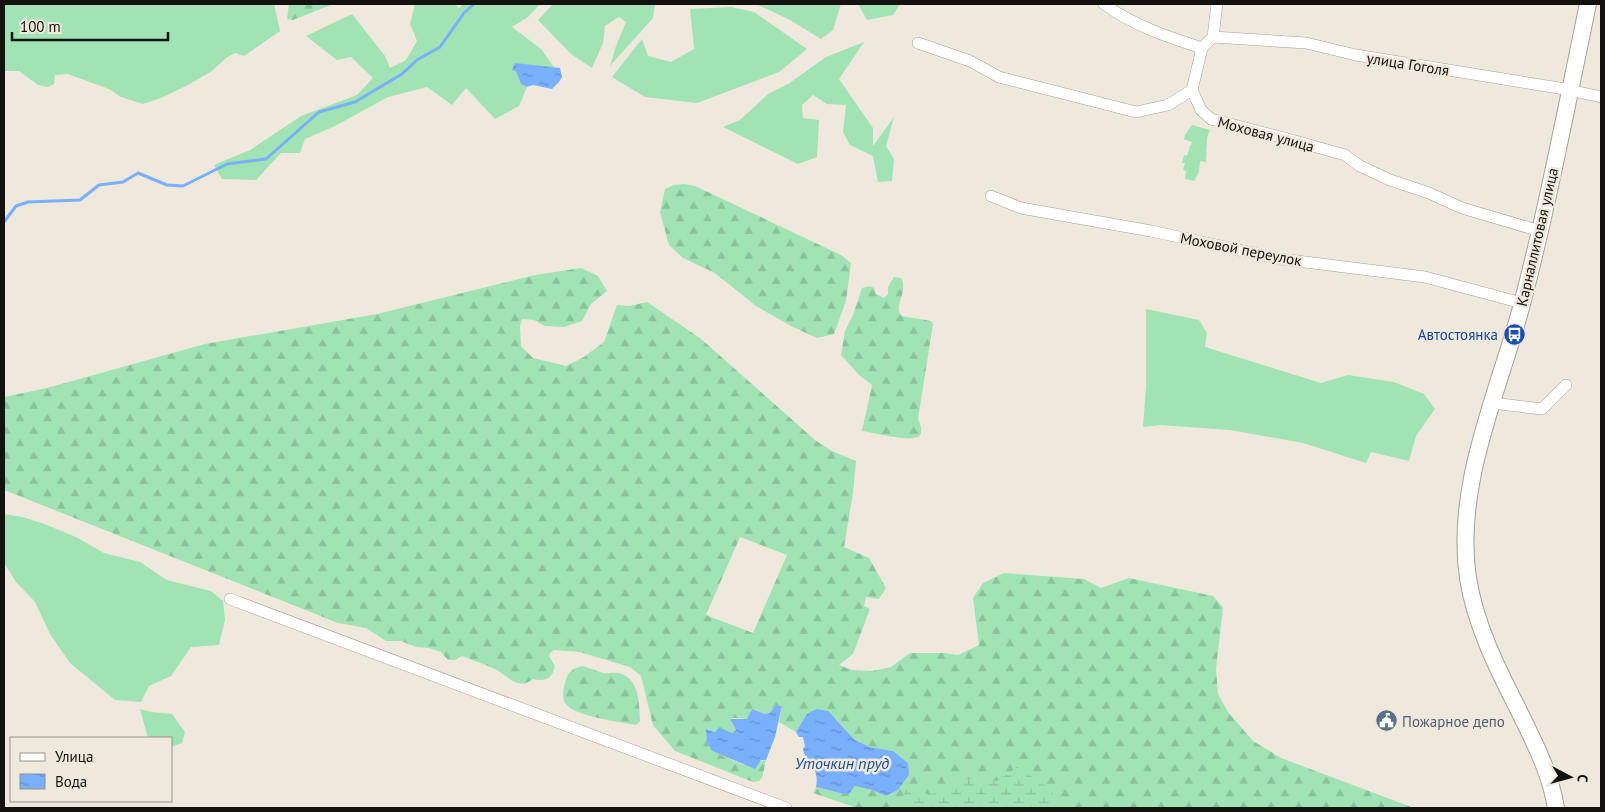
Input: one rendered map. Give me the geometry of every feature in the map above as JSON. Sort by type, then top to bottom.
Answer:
[{"type":"street","points":[[1104,4],[1142,27],[1202,48]]},
{"type":"street","points":[[918,43],[970,61],[999,77],[1136,112],[1168,105],[1192,90],[1202,48],[1213,37],[1217,4]]},
{"type":"street","name":"Карналлитовая улица","points":[[1556,808],[1542,758],[1485,638],[1474,605],[1468,577],[1466,536],[1469,500],[1477,458],[1522,303],[1540,231],[1588,4]]},
{"type":"street","name":"улица Гоголя","points":[[1213,37],[1306,43],[1356,55],[1601,97]]},
{"type":"street","name":"Моховая улица","points":[[1192,90],[1200,110],[1211,119],[1288,138],[1345,155],[1360,166],[1390,180],[1429,193],[1462,208],[1540,231]]},
{"type":"street","name":"Моховой переулок","points":[[991,196],[1021,208],[1151,231],[1281,259],[1425,277],[1522,303]]},
{"type":"street","points":[[1492,402],[1542,409],[1566,384]]},
{"type":"street","points":[[230,599],[786,808]]},
{"type":"green space","points":[[4,4],[274,4],[280,31],[244,56],[235,53],[226,58],[212,71],[188,85],[143,104],[121,97],[109,89],[68,74],[55,75],[54,84],[48,87],[38,85],[19,71],[4,71]]},
{"type":"green space","points":[[289,4],[333,4],[293,20],[287,19]]},
{"type":"green space","points":[[415,4],[455,4],[459,8],[463,4],[540,4],[528,17],[512,27],[541,49],[554,67],[546,68],[515,63],[521,84],[527,87],[519,106],[495,119],[466,88],[452,105],[427,87],[388,97],[335,126],[305,139],[300,153],[281,153],[256,180],[222,179],[214,165],[250,150],[301,116],[357,95],[373,78],[351,57],[337,60],[306,36],[352,14],[385,56],[390,68],[406,60],[417,41],[410,24]]},
{"type":"green space","points":[[553,4],[655,4],[653,18],[610,66],[626,22],[619,17],[605,26],[603,43],[592,68],[571,54],[538,20]]},
{"type":"green space","points":[[756,4],[841,4],[833,30],[821,39],[790,20]]},
{"type":"green space","points":[[858,4],[900,4],[893,15],[867,20]]},
{"type":"green space","points":[[731,7],[754,12],[807,49],[779,72],[697,103],[645,97],[612,77],[642,39],[648,56],[671,62],[694,49],[690,9]]},
{"type":"green space","points":[[864,42],[839,79],[873,128],[873,146],[894,117],[886,146],[894,159],[892,181],[878,182],[873,156],[850,145],[843,132],[846,105],[827,104],[813,95],[802,105],[803,118],[819,120],[817,157],[798,164],[723,127],[740,120],[768,94],[788,84],[826,57]]},
{"type":"green space","points":[[1192,125],[1210,130],[1207,138],[1206,162],[1200,161],[1199,172],[1194,181],[1185,179],[1186,171],[1183,170],[1185,163],[1182,163],[1184,155],[1187,156],[1192,142],[1184,139]]},
{"type":"green space","points":[[674,185],[695,186],[841,255],[851,263],[846,301],[834,334],[817,338],[791,326],[756,306],[715,273],[683,258],[669,245],[660,212],[665,189]]},
{"type":"green space","points":[[581,268],[598,276],[607,291],[591,304],[582,321],[564,327],[545,326],[534,320],[522,319],[520,327],[521,346],[533,358],[566,366],[584,357],[604,342],[617,305],[630,306],[647,302],[700,338],[815,440],[832,451],[856,461],[844,547],[869,558],[886,588],[879,599],[866,597],[864,606],[870,609],[853,654],[839,665],[852,670],[872,671],[891,667],[910,653],[958,655],[979,645],[973,598],[983,583],[1004,573],[1084,579],[1101,588],[1129,578],[1213,596],[1223,607],[1216,669],[1218,694],[1228,712],[1253,741],[1281,758],[1414,808],[857,808],[813,793],[816,787],[844,794],[855,786],[886,796],[898,790],[909,775],[893,751],[870,747],[855,740],[836,719],[816,709],[808,714],[796,732],[779,722],[782,706],[775,706],[770,713],[765,714],[757,710],[747,719],[730,719],[736,731],[732,733],[719,727],[715,732],[706,729],[712,751],[743,765],[766,760],[762,778],[759,781],[753,782],[675,751],[653,725],[641,676],[630,667],[580,652],[554,650],[549,656],[555,666],[548,679],[533,679],[528,683],[517,683],[493,668],[462,656],[455,660],[448,660],[441,652],[429,648],[416,647],[401,641],[386,641],[366,628],[338,623],[4,490],[4,397],[47,388],[205,344],[377,314],[535,275]],"holes":[[[740,537],[787,555],[753,633],[706,615]]]},
{"type":"green space","points":[[894,277],[901,278],[903,283],[899,308],[902,316],[931,321],[933,324],[918,419],[921,433],[916,437],[910,438],[862,431],[872,385],[859,375],[841,355],[845,331],[853,315],[862,288],[870,286],[874,288],[876,294],[884,298],[888,294],[888,287]]},
{"type":"green space","points":[[1146,309],[1199,320],[1207,333],[1205,347],[1321,383],[1348,375],[1394,382],[1424,394],[1435,409],[1416,436],[1409,461],[1371,452],[1366,463],[1303,443],[1230,430],[1161,425],[1143,427],[1146,387]]},
{"type":"green space","points":[[4,514],[42,523],[76,537],[104,553],[140,562],[167,580],[211,591],[223,601],[225,620],[219,645],[191,647],[171,676],[149,686],[141,702],[115,700],[70,663],[50,634],[35,602],[16,582],[4,563]]},
{"type":"green space","points":[[583,666],[603,673],[619,673],[631,681],[635,686],[638,699],[640,721],[636,725],[587,715],[569,708],[563,699],[567,676],[573,669]]},
{"type":"green space","points":[[140,709],[172,714],[185,732],[182,743],[172,747],[172,737],[148,737]]},
{"type":"green space","points":[[1017,767],[1052,790],[1057,808],[908,808],[899,802],[909,786],[930,795],[963,779],[997,781]]},
{"type":"water","points":[[515,63],[560,68],[562,77],[552,89],[533,85],[527,87],[521,84],[516,71],[512,70]]},
{"type":"water","name":"Уточкин пруд","points":[[775,706],[782,706],[775,737],[766,760],[761,760],[755,769],[712,751],[707,742],[706,729],[715,732],[719,727],[732,733],[736,730],[730,719],[747,719],[752,709],[765,714],[770,713]]},
{"type":"water","name":"Уточкин пруд","points":[[816,709],[828,711],[855,740],[870,747],[893,751],[908,763],[909,775],[898,790],[886,796],[855,786],[849,794],[816,787],[816,774],[803,749],[805,746],[803,737],[799,737],[796,732],[807,714]]},
{"type":"waterway","points":[[4,222],[16,206],[28,202],[80,200],[99,185],[123,182],[138,173],[167,185],[183,186],[227,164],[266,159],[319,112],[355,102],[402,74],[417,60],[440,47],[464,13],[474,4]]},
{"type":"place","name":"Автостоянка","points":[[1514,334]]},
{"type":"place","name":"Пожарное депо","points":[[1386,721]]}]
